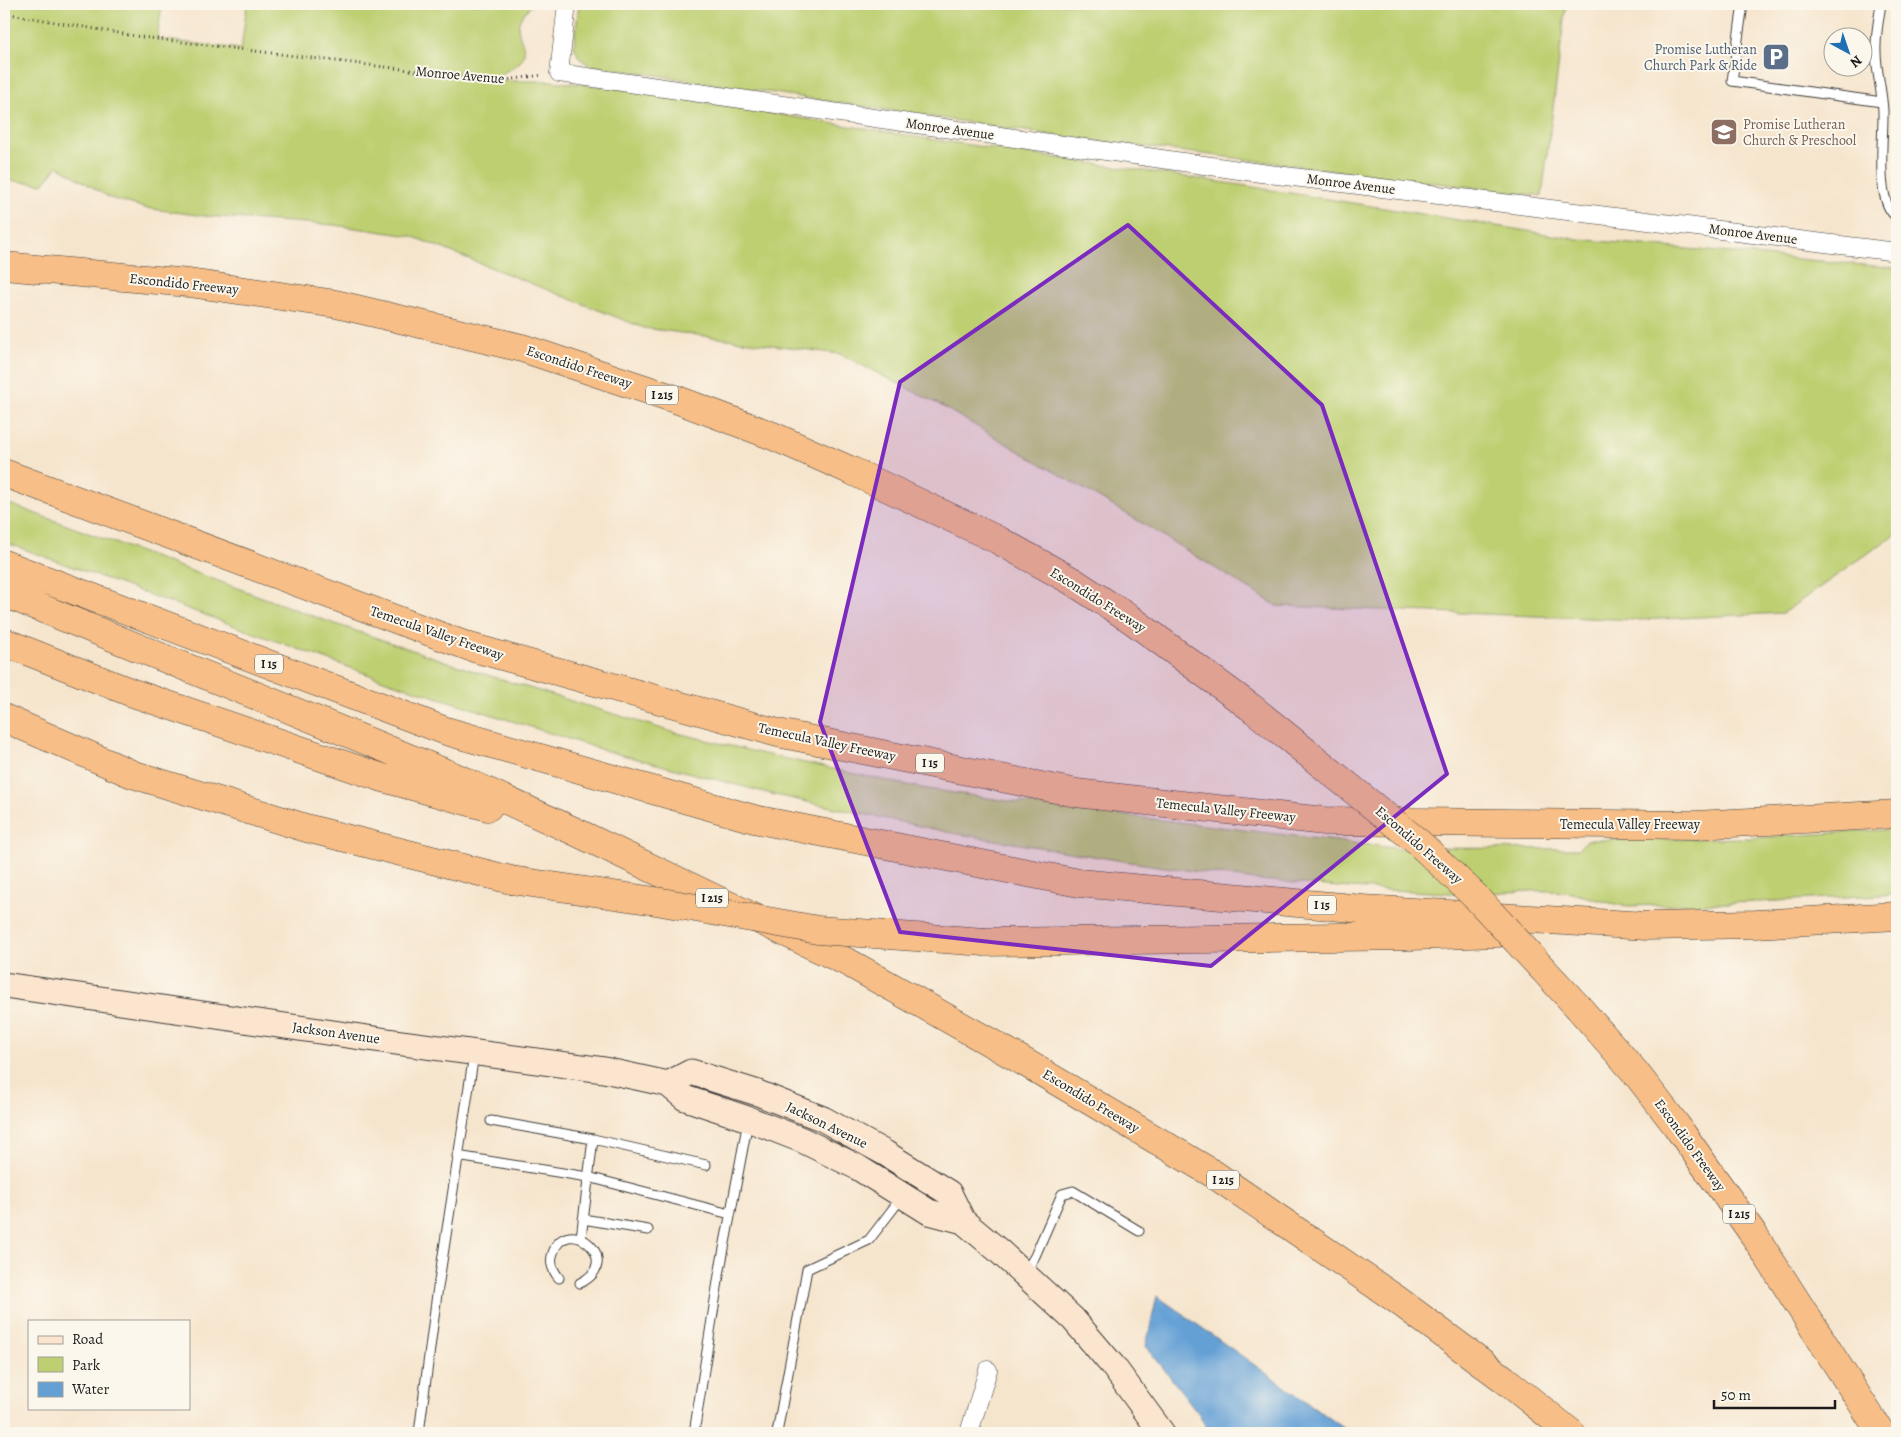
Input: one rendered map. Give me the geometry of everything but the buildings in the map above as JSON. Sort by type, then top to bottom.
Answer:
[{"type":"highway","name":"Escondido Freeway","points":[[4,266],[189,283],[336,304],[522,348],[670,397],[773,436],[998,540],[1072,581],[1132,620],[1254,709],[1419,843],[1477,898],[1580,1008],[1635,1072],[1676,1125],[1754,1235],[1878,1428]]},
{"type":"highway","name":"Temecula Valley Freeway","points":[[4,472],[470,647],[778,733],[1076,793],[1324,821],[1696,825],[1897,814]]},
{"type":"highway","name":"I 15","points":[[4,564],[446,732],[754,819],[1079,883],[1363,909],[1646,926],[1756,924],[1897,916]]},
{"type":"highway","points":[[4,593],[453,776],[574,831]]},
{"type":"highway","points":[[4,642],[130,692],[383,778],[574,831]]},
{"type":"highway","points":[[4,718],[132,774],[306,828],[511,880],[662,902],[818,930],[985,942],[1412,936],[1646,926]]},
{"type":"highway","name":"Escondido Freeway","points":[[574,831],[851,964],[1010,1053],[1212,1173],[1396,1298],[1504,1379],[1571,1433]]},
{"type":"main road","name":"Jackson Avenue","points":[[4,985],[395,1042],[474,1051],[604,1070],[668,1084],[684,1098],[748,1119],[802,1140],[857,1167],[929,1212],[963,1221]]},
{"type":"main road","name":"Jackson Avenue","points":[[668,1084],[691,1072],[758,1093],[823,1120],[914,1170],[949,1193],[963,1221],[1024,1274],[1079,1326],[1113,1366],[1162,1433]]},
{"type":"main road","points":[[748,1119],[762,1112],[775,1114],[863,1155],[887,1169],[914,1170]]},
{"type":"street","points":[[559,73],[567,4]]},
{"type":"street","name":"Monroe Avenue","points":[[559,73],[1252,172],[1897,252]]},
{"type":"street","points":[[969,1433],[988,1370]]},
{"type":"lane","points":[[1743,4],[1732,81],[1882,102]]},
{"type":"lane","points":[[1881,4],[1876,47],[1882,102],[1882,170],[1886,202],[1892,214],[1897,217]]},
{"type":"lane","points":[[419,1433],[437,1294],[474,1051]]},
{"type":"lane","points":[[694,1433],[730,1214],[748,1119]]},
{"type":"lane","points":[[491,1121],[593,1139],[706,1165]]},
{"type":"lane","points":[[581,1238],[593,1139]]},
{"type":"lane","points":[[457,1156],[588,1176],[730,1214]]},
{"type":"lane","points":[[1024,1274],[1035,1256],[1062,1194],[1073,1192],[1139,1231]]},
{"type":"lane","points":[[777,1433],[807,1269],[869,1240],[904,1195]]},
{"type":"lane","points":[[583,1219],[648,1230]]},
{"type":"lane","points":[[559,1278],[551,1265],[554,1249],[558,1243],[565,1239],[581,1238],[593,1246],[598,1260],[593,1274],[580,1282]]},
{"type":"path","name":"Monroe Avenue","points":[[4,13],[149,38],[499,81],[559,73]]},
{"type":"highlighted area","points":[[1128,225],[1322,405],[1447,774],[1211,966],[900,932],[820,722],[900,382]]},
{"type":"green space","points":[[4,4],[162,4],[157,39],[241,49],[247,4],[534,4],[523,15],[519,24],[519,33],[524,49],[523,57],[517,65],[502,73],[499,81],[551,81],[617,88],[922,138],[1240,185],[1577,239],[1897,268],[1897,533],[1783,613],[1639,620],[1277,606],[1137,520],[940,405],[840,354],[644,328],[411,236],[334,225],[204,216],[145,208],[110,198],[58,166],[43,184],[4,180]]},
{"type":"green space","points":[[579,4],[1566,4],[1542,196],[1065,137],[589,65],[579,58],[574,46]]},
{"type":"green space","points":[[4,502],[324,620],[471,670],[669,731],[768,755],[921,788],[1021,803],[1419,851],[1467,894],[1350,888],[1248,879],[952,833],[775,795],[603,750],[389,682],[4,542]]},
{"type":"green space","points":[[1897,829],[1897,894],[1760,902],[1628,906],[1561,892],[1481,893],[1428,848],[1578,849],[1587,840],[1754,838]]},
{"type":"water","points":[[1157,1296],[1349,1433],[1209,1433],[1199,1414],[1146,1346]]},
{"type":"place","name":"Promise Lutheran Church Park & Ride","points":[[1776,57]]},
{"type":"place","name":"Promise Lutheran Church & Preschool","points":[[1724,132]]}]
